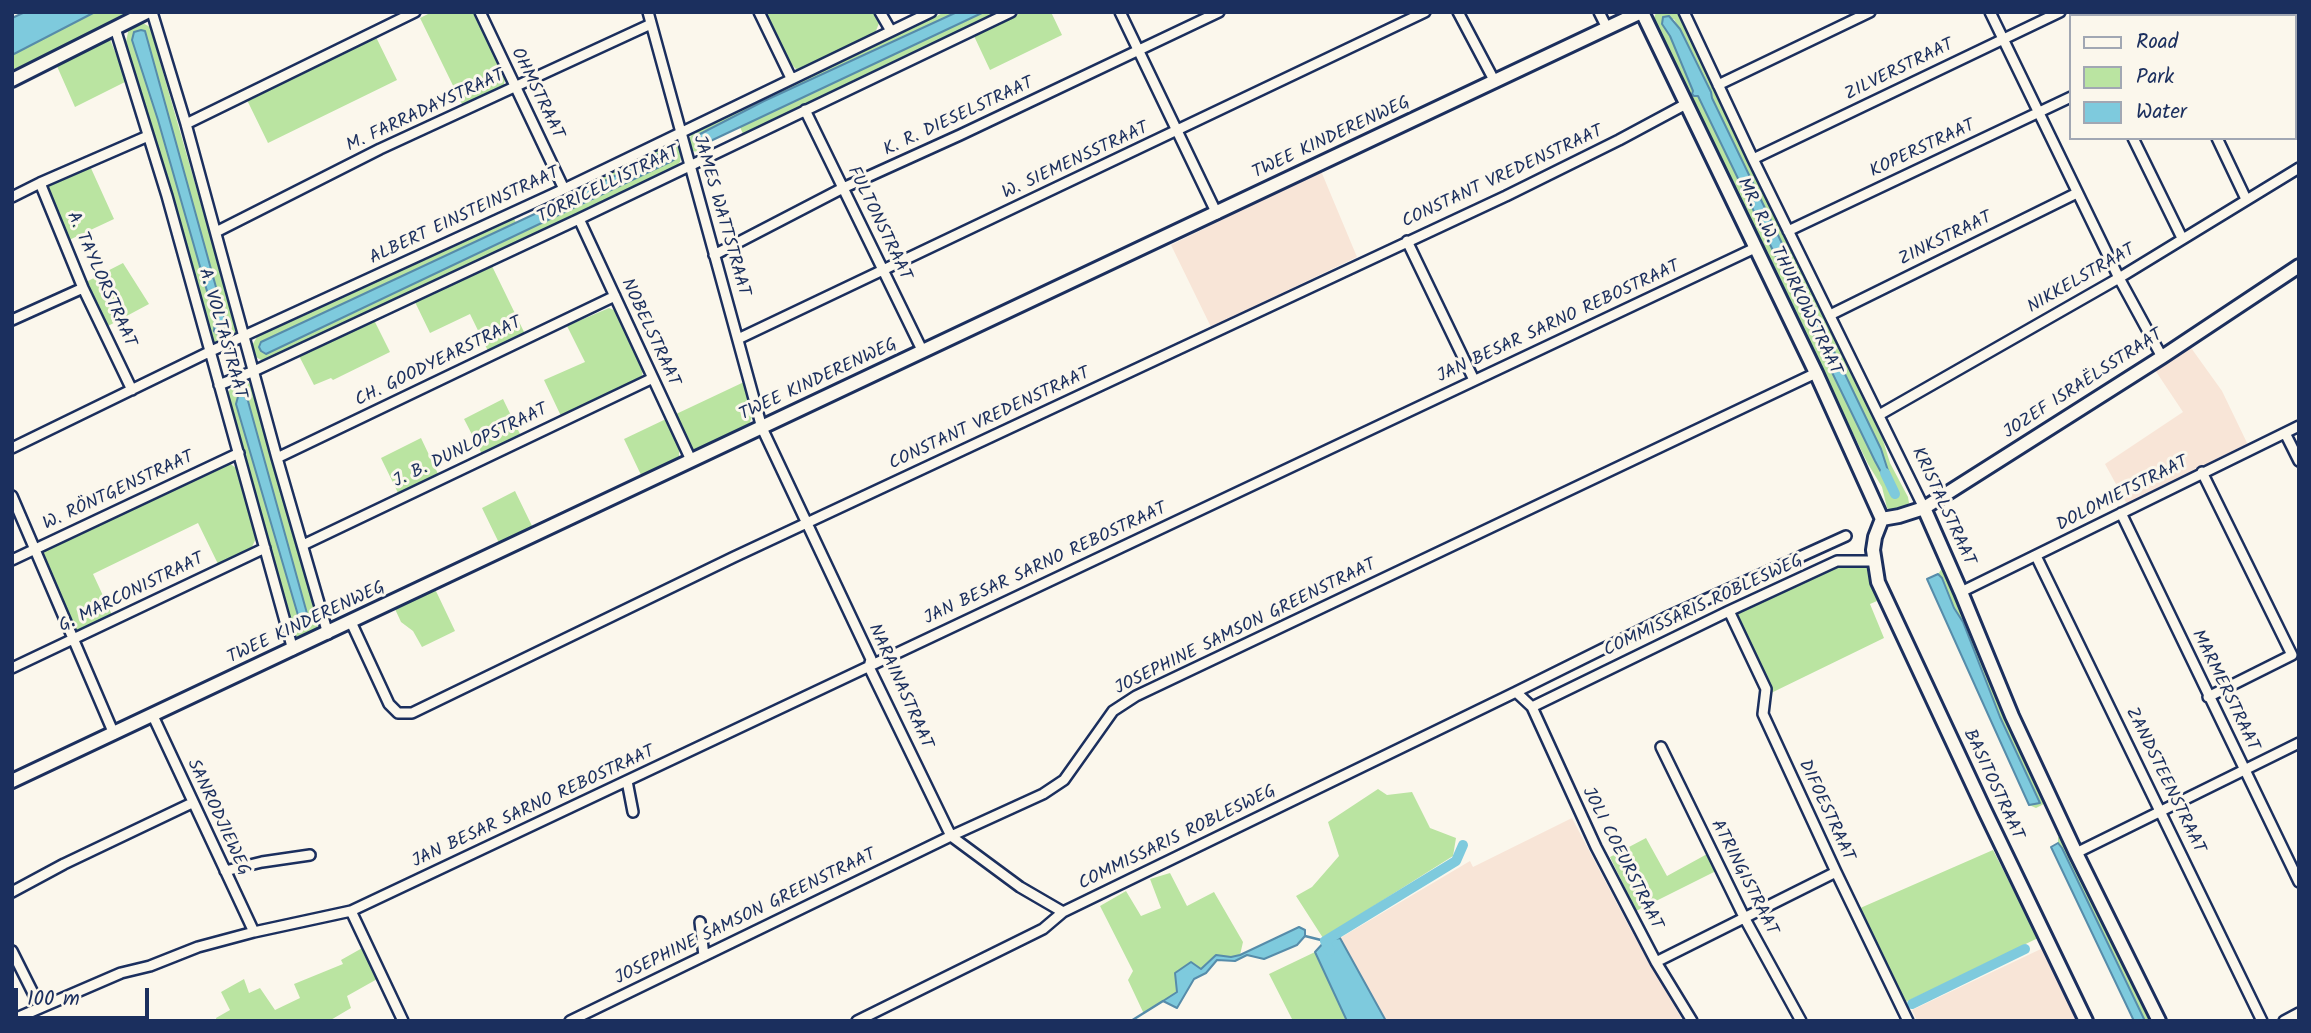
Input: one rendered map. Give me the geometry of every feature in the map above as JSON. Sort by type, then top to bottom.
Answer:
[{"type":"street","points":[[12,80],[149,12]]},
{"type":"street","name":"A. VOLTASTRAAT","points":[[149,12],[186,124],[328,634]]},
{"type":"street","points":[[186,124],[415,12]]},
{"type":"street","name":"OHMSTRAAT","points":[[480,12],[564,189]]},
{"type":"street","name":"JAMES WATTSTRAAT","points":[[648,12],[762,428]]},
{"type":"street","points":[[759,12],[791,78]]},
{"type":"street","points":[[880,12],[891,31]]},
{"type":"street","name":"ALBERT EINSTEINSTRAAT","points":[[12,448],[209,352],[564,189],[931,12]]},
{"type":"street","name":"TORRICELLISTRAAT","points":[[219,385],[579,219],[1011,12]]},
{"type":"street","points":[[1120,12],[1217,214]]},
{"type":"street","name":"K. R. DIESELSTRAAT","points":[[714,255],[843,188],[1219,12]]},
{"type":"street","name":"W. SIEMENSSTRAAT","points":[[738,339],[1425,12]]},
{"type":"street","points":[[1458,12],[1494,82]]},
{"type":"street","points":[[1600,12],[1607,28]]},
{"type":"street","name":"TWEE KINDERENWEG","points":[[12,781],[1642,12]]},
{"type":"street","name":"MR. R.W. THURKOWSTRAAT","points":[[1642,12],[1816,373],[1882,519]]},
{"type":"street","name":"KRISTALSTRAAT","points":[[1684,12],[1924,508],[2012,716],[2159,1021]]},
{"type":"street","points":[[1718,85],[1870,12]]},
{"type":"street","points":[[1990,12],[2119,278],[2162,357]]},
{"type":"street","name":"ZILVERSTRAAT","points":[[1753,159],[2060,12]]},
{"type":"street","name":"M. FARRADAYSTRAAT","points":[[216,232],[380,149],[651,24]]},
{"type":"street","name":"A. VOLTASTRAAT","points":[[115,28],[239,453],[293,650]]},
{"type":"street","name":"KOPERSTRAAT","points":[[1788,231],[2070,97]]},
{"type":"street","name":"CONSTANT VREDENSTRAAT","points":[[351,622],[389,704],[398,713],[412,713],[805,523],[1517,190],[1686,104]]},
{"type":"street","name":"FULTONSTRAAT","points":[[805,110],[923,352]]},
{"type":"street","points":[[12,197],[148,136]]},
{"type":"street","points":[[2134,140],[2182,239]]},
{"type":"street","points":[[2218,140],[2246,200]]},
{"type":"street","name":"NIKKELSTRAAT","points":[[1879,415],[2119,278],[2299,168]]},
{"type":"street","name":"A. TAYLORSTRAAT","points":[[40,183],[83,288],[132,390]]},
{"type":"street","name":"ZINKSTRAAT","points":[[1830,315],[2077,193]]},
{"type":"street","name":"NOBELSTRAAT","points":[[579,219],[691,460]]},
{"type":"street","points":[[1407,241],[1474,380]]},
{"type":"street","name":"JAN BESAR SARNO REBOSTRAAT","points":[[12,1020],[121,973],[150,966],[198,947],[351,911],[1755,248]]},
{"type":"street","name":"JOZEF ISRAËLSSTRAAT","points":[[1882,519],[1924,508],[2162,357],[2299,266]]},
{"type":"street","points":[[12,320],[83,288]]},
{"type":"street","name":"CH. GOODYEARSTRAAT","points":[[277,458],[615,296]]},
{"type":"street","name":"JOSEPHINE SAMSON GREENSTRAAT","points":[[570,1021],[1043,794],[1064,780],[1113,711],[1136,696],[1816,373]]},
{"type":"street","name":"J. B. DUNLOPSTRAAT","points":[[303,545],[653,377]]},
{"type":"street","name":"DOLOMIETSTRAAT","points":[[1961,592],[2299,426]]},
{"type":"street","name":"NARAINASTRAAT","points":[[762,428],[871,659],[870,667],[951,836],[1020,887],[1063,912]]},
{"type":"street","points":[[2285,433],[2299,461]]},
{"type":"street","name":"W. RÖNTGENSTRAAT","points":[[12,560],[239,453]]},
{"type":"street","points":[[2202,472],[2292,655],[2208,697]]},
{"type":"street","points":[[12,496],[114,734]]},
{"type":"street","name":"MARMERSTRAAT","points":[[2121,513],[2299,883]]},
{"type":"street","points":[[1874,561],[1875,537],[1882,519]]},
{"type":"street","name":"COMMISSARIS ROBLESWEG","points":[[857,1021],[1034,934],[1063,912],[1665,618],[1846,537]]},
{"type":"street","name":"G. MARCONISTRAAT","points":[[12,668],[265,548]]},
{"type":"street","name":"ZANDSTEENSTRAAT","points":[[2036,556],[2262,1021]]},
{"type":"street","name":"COMMISSARIS ROBLESWEG","points":[[1532,707],[1837,561],[1874,561]]},
{"type":"street","name":"BASITOSTRAAT","points":[[1874,561],[1878,582],[2086,1021]]},
{"type":"street","name":"DIFOESTRAAT","points":[[1729,611],[1766,688],[1763,714],[1908,1021]]},
{"type":"street","points":[[1517,692],[1532,707]]},
{"type":"street","name":"JOLI COEURSTRAAT","points":[[1532,707],[1596,847],[1656,962],[1692,1021]]},
{"type":"street","name":"SANRODJIEWEG","points":[[153,716],[254,932]]},
{"type":"street","points":[[2076,853],[2299,743]]},
{"type":"street","name":"ATRINGISTRAAT","points":[[1661,747],[1745,919],[1801,1021]]},
{"type":"street","points":[[627,781],[633,812]]},
{"type":"street","points":[[12,892],[192,803]]},
{"type":"street","points":[[225,871],[310,855]]},
{"type":"street","points":[[1656,962],[1836,872]]},
{"type":"street","points":[[351,911],[403,1021]]},
{"type":"street","points":[[700,922],[704,956]]},
{"type":"street","points":[[12,951],[40,1007]]},
{"type":"street","points":[[2284,1021],[2299,1013]]},
{"type":"shaded area","points":[[1321,171],[1357,257],[1211,327],[1171,245]]},
{"type":"shaded area","points":[[2189,345],[2222,391],[2249,447],[2128,506],[2105,464],[2183,412],[2153,367]]},
{"type":"shaded area","points":[[1572,818],[1683,1021],[1386,1021],[1340,938],[1470,861],[1473,867]]},
{"type":"shaded area","points":[[2043,948],[2078,1021],[1917,1021],[1912,1010]]},
{"type":"green space","points":[[95,12],[143,12],[12,77],[12,55]]},
{"type":"green space","points":[[432,12],[476,12],[506,77],[502,90],[464,108],[420,18]]},
{"type":"green space","points":[[764,12],[875,12],[880,21],[871,36],[796,69],[788,61]]},
{"type":"green space","points":[[945,12],[957,12],[764,101],[698,135],[698,144],[702,145],[699,152],[692,151],[688,143],[693,130]]},
{"type":"green space","points":[[984,12],[1000,12],[743,134],[740,127]]},
{"type":"green space","points":[[1023,12],[1051,12],[1062,35],[990,70],[974,36]]},
{"type":"green space","points":[[1656,12],[1679,12],[1883,440],[1890,463],[1908,497],[1909,503],[1905,509],[1893,512],[1887,508],[1882,487],[1868,464],[1653,22]],"holes":[[[1674,19],[1881,449],[1892,483],[1888,484],[1875,461],[1698,96],[1692,94],[1670,36],[1662,24]]]},
{"type":"green space","points":[[141,22],[150,27],[236,326],[238,334],[217,344],[210,338],[126,42],[129,27]],"holes":[[[135,32],[229,325],[214,325],[215,319],[158,120],[132,40]]]},
{"type":"green space","points":[[109,37],[127,81],[75,107],[56,64]]},
{"type":"green space","points":[[376,37],[397,80],[268,143],[247,100]]},
{"type":"green space","points":[[671,142],[678,146],[681,157],[674,168],[263,361],[254,356],[251,347],[257,337],[513,216],[516,223],[261,342],[261,351],[593,200],[588,189],[564,201],[562,195]]},
{"type":"green space","points":[[90,166],[114,219],[67,241],[46,195],[48,187]]},
{"type":"green space","points":[[123,263],[149,304],[108,326],[86,282]]},
{"type":"green space","points":[[491,264],[525,334],[488,351],[470,314],[430,333],[414,300]]},
{"type":"green space","points":[[609,308],[616,311],[643,367],[642,377],[561,416],[544,380],[585,362],[567,326]]},
{"type":"green space","points":[[373,318],[390,352],[333,380],[331,378],[314,385],[298,354]]},
{"type":"green space","points":[[247,381],[253,388],[319,620],[316,632],[300,640],[294,637],[291,627],[228,398],[228,392],[234,385]],"holes":[[[245,395],[308,621],[303,625],[236,404]]]},
{"type":"green space","points":[[744,382],[753,414],[749,425],[700,450],[691,449],[674,415]]},
{"type":"green space","points":[[503,399],[520,434],[482,454],[464,419]]},
{"type":"green space","points":[[666,419],[679,446],[679,458],[642,477],[624,439]]},
{"type":"green space","points":[[421,438],[439,476],[399,495],[381,458]]},
{"type":"green space","points":[[229,463],[239,470],[257,536],[252,547],[218,564],[198,523],[93,574],[112,615],[80,631],[72,630],[41,557],[44,548]]},
{"type":"green space","points":[[515,491],[533,528],[500,545],[482,508]]},
{"type":"green space","points":[[1943,567],[2047,800],[2036,808],[2029,805],[2040,802],[2000,717],[1963,622],[1938,574]]},
{"type":"green space","points":[[1833,568],[1868,568],[1877,601],[1870,604],[1884,638],[1769,694],[1769,687],[1735,613]]},
{"type":"green space","points":[[435,589],[455,631],[422,647],[413,631],[401,622],[395,609]]},
{"type":"green space","points":[[1378,789],[1387,795],[1412,792],[1430,828],[1456,838],[1453,856],[1323,938],[1296,896],[1312,887],[1339,856],[1328,822]]},
{"type":"green space","points":[[2058,837],[2065,838],[2154,1021],[2145,1021],[2058,843]]},
{"type":"green space","points":[[1646,838],[1667,876],[1709,853],[1718,870],[1636,911],[1610,857]]},
{"type":"green space","points":[[1993,850],[2038,938],[1906,1002],[1858,909]]},
{"type":"green space","points":[[1170,873],[1187,906],[1214,892],[1243,942],[1240,955],[1216,955],[1201,969],[1190,963],[1175,973],[1177,992],[1144,1014],[1128,980],[1133,971],[1100,906],[1126,891],[1141,916],[1161,908],[1150,879]]},
{"type":"green space","points":[[364,947],[379,978],[347,996],[351,1008],[329,1021],[217,1021],[216,1018],[230,1010],[221,992],[244,979],[249,993],[260,988],[275,1010],[300,998],[294,984],[343,964],[341,960]]},
{"type":"green space","points":[[1315,952],[1347,1021],[1293,1021],[1269,974]]},
{"type":"water","points":[[25,12],[95,12],[12,55],[12,18]]},
{"type":"water","points":[[957,12],[984,12],[702,145],[698,145],[695,139],[764,101]]},
{"type":"water","points":[[1669,16],[1680,29],[1711,92],[1881,449],[1892,483],[1888,485],[1698,96],[1692,94],[1670,36],[1662,24],[1663,17]]},
{"type":"water","points":[[145,31],[224,316],[229,325],[229,330],[217,334],[158,120],[132,40],[134,32]]},
{"type":"water","points":[[667,150],[673,152],[675,159],[672,161],[266,354],[259,347],[261,342]]},
{"type":"water","points":[[242,392],[248,401],[308,617],[307,625],[300,622],[236,404],[239,393]]},
{"type":"water","points":[[1938,574],[1963,622],[2000,717],[2040,803],[2029,805],[1927,579]]},
{"type":"water","points":[[2058,843],[2145,1021],[2134,1021],[2051,847]]},
{"type":"water","points":[[1299,927],[1305,930],[1305,936],[1297,945],[1264,959],[1247,955],[1235,961],[1217,960],[1206,973],[1194,979],[1177,1008],[1163,1001],[1177,992],[1175,973],[1191,962],[1201,969],[1216,955],[1240,955]]},
{"type":"water","points":[[1340,938],[1386,1021],[1347,1021],[1315,952],[1325,941]]},
{"type":"waterway","points":[[1885,473],[1895,494]]},
{"type":"waterway","points":[[1330,951],[1325,941],[1456,861],[1463,845]]},
{"type":"waterway","points":[[1305,936],[1325,941]]},
{"type":"waterway","points":[[1912,1004],[2025,949]]},
{"type":"waterway","points":[[1131,1021],[1163,1001]]}]
